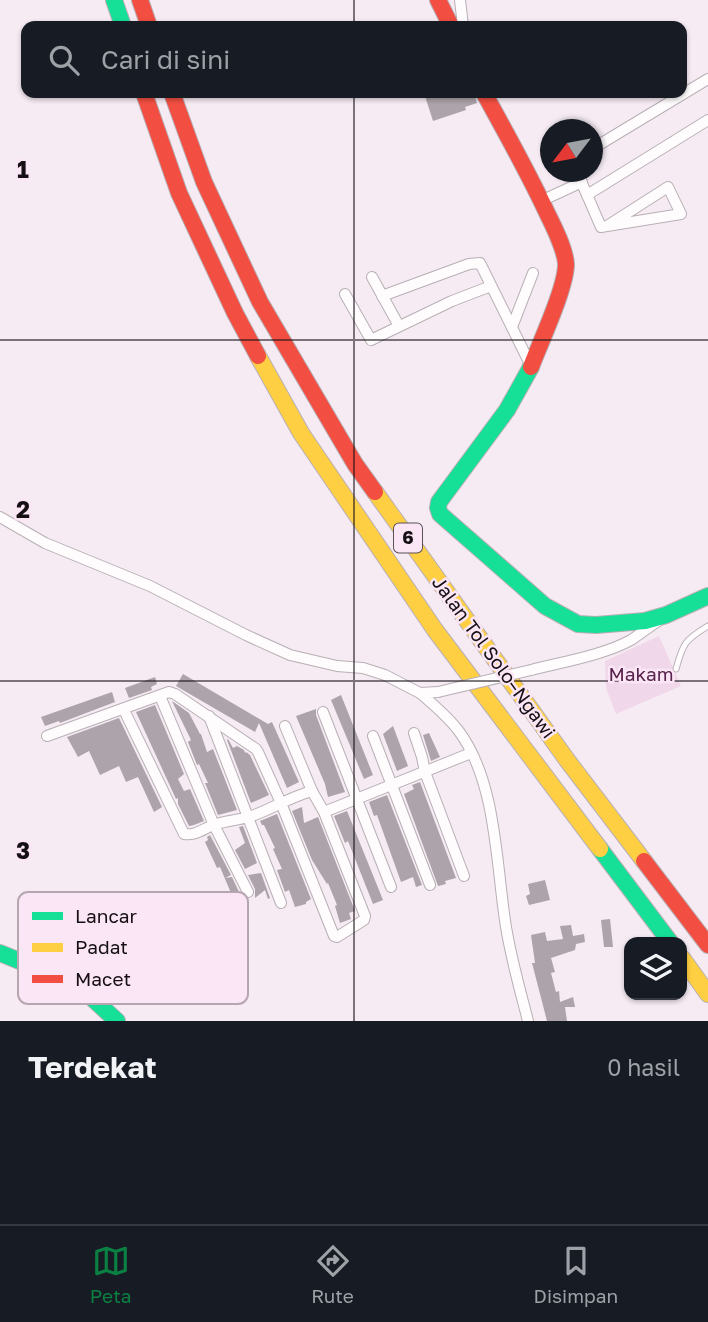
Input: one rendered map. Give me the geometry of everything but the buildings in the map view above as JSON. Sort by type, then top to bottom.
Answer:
[{"type":"main road","points":[[114,0],[120,21]]},
{"type":"main road","points":[[141,0],[147,21]]},
{"type":"main road","points":[[438,0],[448,21]]},
{"type":"main road","name":"Jalan Tol Solo–Ngawi","points":[[146,98],[179,193],[234,313],[301,433],[435,630],[666,937]]},
{"type":"main road","name":"Jalan Tol Solo–Ngawi","points":[[174,98],[204,182],[260,302],[355,464],[567,760],[708,945]]},
{"type":"main road","points":[[487,98],[528,172],[559,242],[566,267],[558,298],[531,366],[507,410],[439,502],[440,514],[545,606],[578,624],[645,621],[666,615],[708,596]]},
{"type":"main road","points":[[0,953],[18,960]]},
{"type":"main road","points":[[687,965],[708,994]]},
{"type":"main road","points":[[99,1004],[117,1021]]},
{"type":"street","points":[[460,0],[462,21]]},
{"type":"street","points":[[687,92],[708,79]]},
{"type":"street","points":[[603,143],[677,98]]},
{"type":"street","points":[[587,195],[708,120]]},
{"type":"street","points":[[541,201],[572,182]]},
{"type":"street","points":[[582,182],[601,227],[681,214],[668,187],[607,226]]},
{"type":"street","points":[[382,296],[474,262],[480,263],[531,366]]},
{"type":"street","points":[[512,327],[533,273]]},
{"type":"street","points":[[372,278],[399,326]]},
{"type":"street","points":[[345,294],[371,340],[452,301],[491,286]]},
{"type":"street","points":[[0,517],[45,543],[150,586],[290,655],[337,666],[363,668],[385,675],[420,693],[439,709],[457,728],[471,753],[487,794],[506,928],[528,1021]]},
{"type":"street","points":[[420,693],[438,692],[575,659],[630,640],[666,615]]},
{"type":"street","points":[[47,736],[173,693],[209,716],[256,749],[336,937],[364,920],[365,916],[324,812],[312,791],[285,726]]},
{"type":"street","points":[[160,696],[214,825],[248,892]]},
{"type":"street","points":[[124,710],[184,834],[192,835],[214,825],[249,817],[312,791]]},
{"type":"street","points":[[323,712],[391,887]]},
{"type":"street","points":[[209,716],[281,902]]},
{"type":"street","points":[[414,733],[425,772],[464,876]]},
{"type":"street","points":[[373,736],[430,885]]},
{"type":"street","points":[[324,812],[471,753]]},
{"type":"lane","points":[[676,669],[687,640],[708,626]]},
{"type":"green space","name":"Makam","points":[[659,636],[681,686],[616,714],[606,688],[605,661]]},
{"type":"traffic: fast","points":[[114,0],[121,21]]},
{"type":"traffic: fast","points":[[531,367],[507,410],[439,502],[440,514],[545,606],[578,624],[645,621],[666,615],[708,596]]},
{"type":"traffic: fast","points":[[600,849],[666,937]]},
{"type":"traffic: fast","points":[[0,953],[18,960]]},
{"type":"traffic: fast","points":[[99,1004],[117,1021]]},
{"type":"traffic: slow","points":[[258,356],[301,433],[435,630],[600,849]]},
{"type":"traffic: slow","points":[[375,492],[567,760],[644,861]]},
{"type":"traffic: slow","points":[[687,965],[708,994]]},
{"type":"traffic: jam","points":[[140,0],[147,21]]},
{"type":"traffic: jam","points":[[438,0],[448,21]]},
{"type":"traffic: jam","points":[[146,98],[179,193],[258,356]]},
{"type":"traffic: jam","points":[[174,98],[204,182],[260,302],[355,464],[375,492]]},
{"type":"traffic: jam","points":[[487,98],[540,198],[559,238],[566,264],[562,287],[531,367]]},
{"type":"traffic: jam","points":[[644,861],[708,945]]}]
